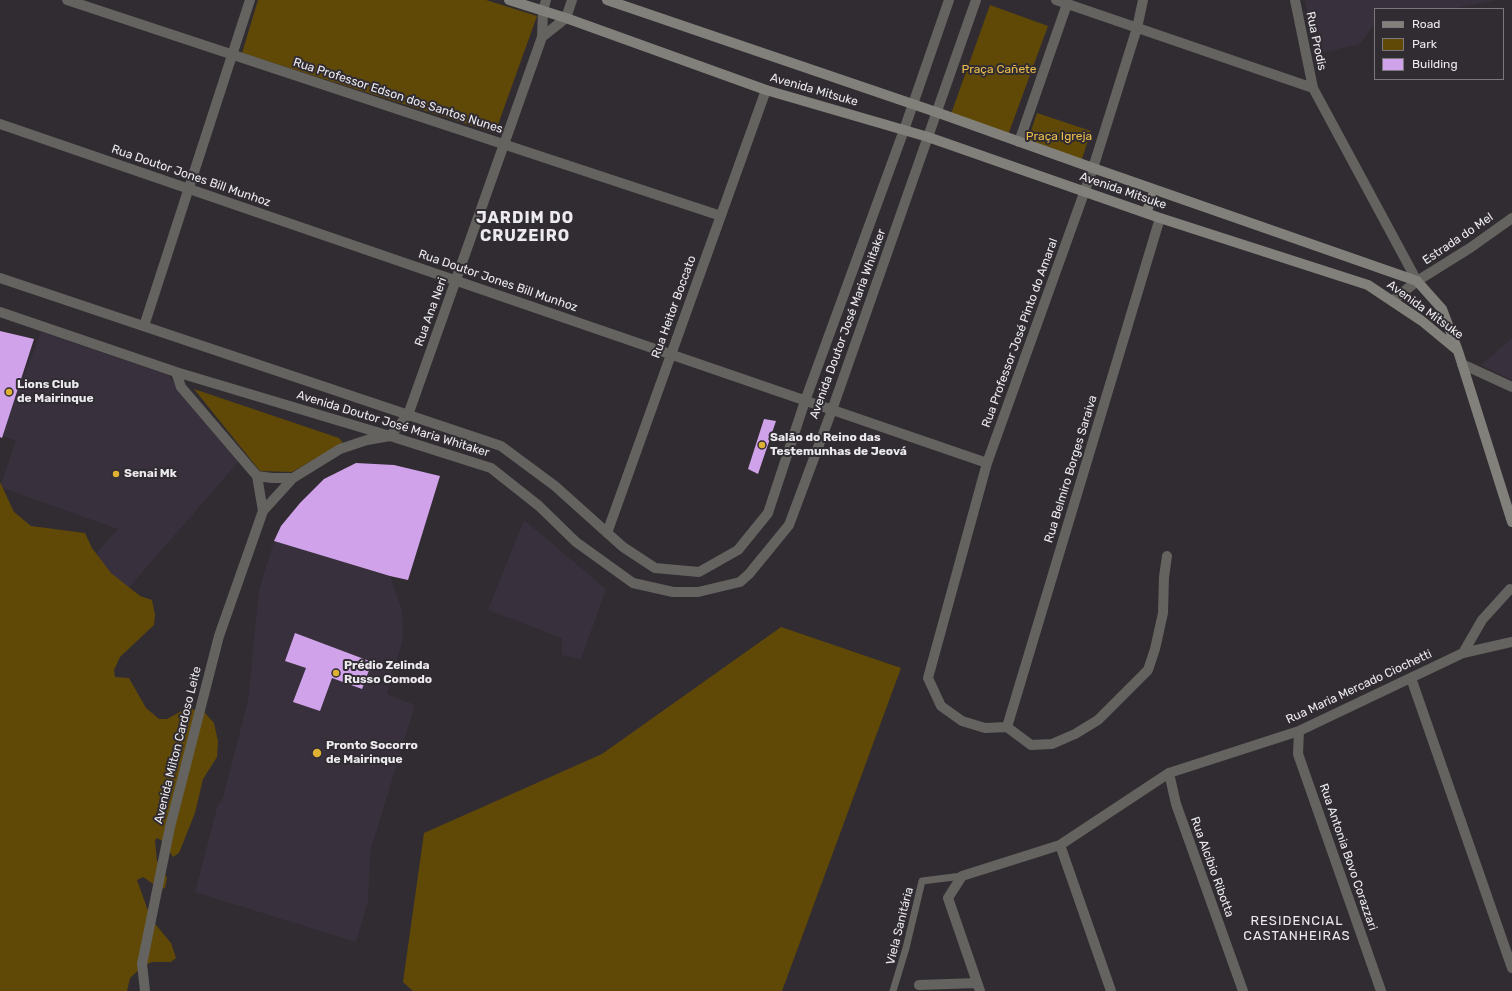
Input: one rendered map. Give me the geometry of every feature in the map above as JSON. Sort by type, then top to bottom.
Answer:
[{"type":"main road","name":"Avenida Mitsuke","points":[[509,0],[566,18],[766,90],[928,137],[1160,218],[1368,285],[1422,321],[1458,351]]},
{"type":"main road","name":"Avenida Mitsuke","points":[[607,0],[633,5],[1417,281],[1442,310],[1458,351]]},
{"type":"main road","points":[[1146,213],[1155,190]]},
{"type":"main road","points":[[1458,351],[1512,522]]},
{"type":"street","name":"Rua Professor Edson dos Santos Nunes","points":[[67,0],[721,216]]},
{"type":"street","points":[[144,326],[250,0]]},
{"type":"street","name":"Rua Ana Neri","points":[[408,415],[542,37],[543,11],[546,0]]},
{"type":"street","points":[[542,37],[566,18],[572,0]]},
{"type":"street","name":"Avenida Doutor José Maria Whitaker","points":[[0,278],[501,446],[555,486],[622,547],[655,568],[700,572],[738,550],[768,513],[805,401],[904,130],[949,0]]},
{"type":"street","name":"Avenida Doutor José Maria Whitaker","points":[[0,312],[176,372],[491,468],[539,506],[576,542],[633,584],[673,592],[698,592],[740,582],[750,574],[789,525],[832,410],[976,0]]},
{"type":"street","points":[[1056,0],[1313,88]]},
{"type":"street","name":"Rua Professor José Pinto do Amaral","points":[[1007,727],[985,728],[962,721],[941,706],[928,678],[987,463],[1093,168],[1137,28],[1143,0]]},
{"type":"street","name":"Rua Prodis","points":[[1295,0],[1313,88],[1417,281]]},
{"type":"street","points":[[1019,142],[1067,4]]},
{"type":"street","name":"Rua Heitor Boccato","points":[[607,533],[766,90]]},
{"type":"street","name":"Rua Doutor Jones Bill Munhoz","points":[[0,124],[987,463]]},
{"type":"street","name":"Rua Belmiro Borges Saraiva","points":[[1007,727],[1160,218]]},
{"type":"street","name":"Estrada do Mel","points":[[1392,301],[1417,281],[1470,248],[1512,218]]},
{"type":"street","points":[[1462,364],[1512,387]]},
{"type":"street","points":[[176,372],[181,387],[257,476],[293,478]]},
{"type":"street","points":[[390,436],[408,415]]},
{"type":"street","name":"Avenida Milton Cardoso Leite","points":[[145,991],[142,964],[170,827],[219,636],[263,511],[293,478],[340,449],[367,440],[390,436]]},
{"type":"street","name":"Avenida Milton Cardoso Leite","points":[[257,476],[263,511]]},
{"type":"street","points":[[1007,727],[1031,745],[1052,744],[1075,734],[1098,720],[1148,670],[1155,649],[1163,613],[1164,577],[1167,556]]},
{"type":"street","points":[[1464,653],[1482,620],[1511,589]]},
{"type":"street","name":"Rua Maria Mercado Ciochetti","points":[[962,876],[1060,845],[1169,773],[1298,731],[1464,653],[1512,642]]},
{"type":"street","points":[[1411,678],[1512,968]]},
{"type":"street","name":"Rua Antonia Bovo Corazzari","points":[[1298,731],[1298,754],[1381,991]]},
{"type":"street","name":"Rua Alcíbio Ribotta","points":[[1169,773],[1176,804],[1243,991]]},
{"type":"street","points":[[1060,845],[1111,991]]},
{"type":"street","points":[[919,985],[978,987],[948,898],[962,876]]},
{"type":"lane","name":"Viela Sanitária","points":[[893,991],[906,948],[922,882],[962,876]]},
{"type":"shaded area","points":[[1305,0],[1498,0],[1455,8],[1374,8],[1374,24],[1360,44],[1316,54]]},
{"type":"shaded area","name":"Senai Mk","points":[[41,332],[168,375],[239,461],[126,591],[91,559],[118,529],[0,487],[16,441],[1,435]]},
{"type":"shaded area","points":[[1512,338],[1512,380],[1481,365]]},
{"type":"shaded area","points":[[524,520],[606,589],[581,659],[562,655],[562,638],[488,610]]},
{"type":"shaded area","name":"Pronto Socorro de Mairinque","points":[[274,541],[390,576],[402,611],[403,639],[387,694],[415,705],[370,852],[368,901],[356,942],[195,892],[218,804],[222,801],[248,701],[259,590]]},
{"type":"green space","points":[[258,0],[486,0],[537,16],[495,133],[242,53]]},
{"type":"green space","name":"Praça Cañete","points":[[990,5],[1048,26],[1008,135],[951,114]]},
{"type":"green space","name":"Praça Igreja","points":[[1037,113],[1091,131],[1081,162],[1027,143]]},
{"type":"green space","points":[[194,389],[339,438],[343,443],[292,472],[260,471]]},
{"type":"green space","points":[[0,482],[14,512],[31,526],[85,533],[92,548],[111,573],[140,596],[152,600],[155,615],[154,625],[120,657],[114,670],[115,677],[129,678],[146,708],[159,719],[167,719],[187,708],[204,712],[214,723],[218,741],[217,757],[203,779],[195,813],[179,853],[173,857],[164,842],[157,838],[155,840],[157,861],[167,878],[165,888],[161,889],[143,877],[137,880],[151,919],[171,943],[176,958],[171,962],[152,962],[143,966],[130,978],[127,991],[0,991]]},
{"type":"green space","points":[[781,627],[901,668],[782,991],[413,991],[403,982],[424,833],[602,754]]},
{"type":"building","name":"Lions Club de Mairinque","points":[[0,331],[34,339],[2,438],[0,437]]},
{"type":"building","name":"Salão do Reino das Testemunhas de Jeová","points":[[764,419],[776,421],[758,474],[748,469]]},
{"type":"building","points":[[356,463],[394,465],[440,476],[408,580],[274,541],[281,526],[300,503],[324,479]]},
{"type":"building","name":"Prédio Zelinda Russo Comodo","points":[[295,633],[372,662],[362,689],[332,678],[320,711],[293,702],[306,668],[285,661]]},
{"type":"place","name":"Lions Club de Mairinque","points":[[9,392]]},
{"type":"place","name":"Salão do Reino das Testemunhas de Jeová","points":[[762,445]]},
{"type":"place","name":"Senai Mk","points":[[116,474]]},
{"type":"place","name":"Prédio Zelinda Russo Comodo","points":[[336,673]]},
{"type":"place","name":"Pronto Socorro de Mairinque","points":[[317,753]]},
{"type":"district","name":"JARDIM DO CRUZEIRO","points":[[525,227]]},
{"type":"district","name":"RESIDENCIAL CASTANHEIRAS","points":[[1297,928]]}]
